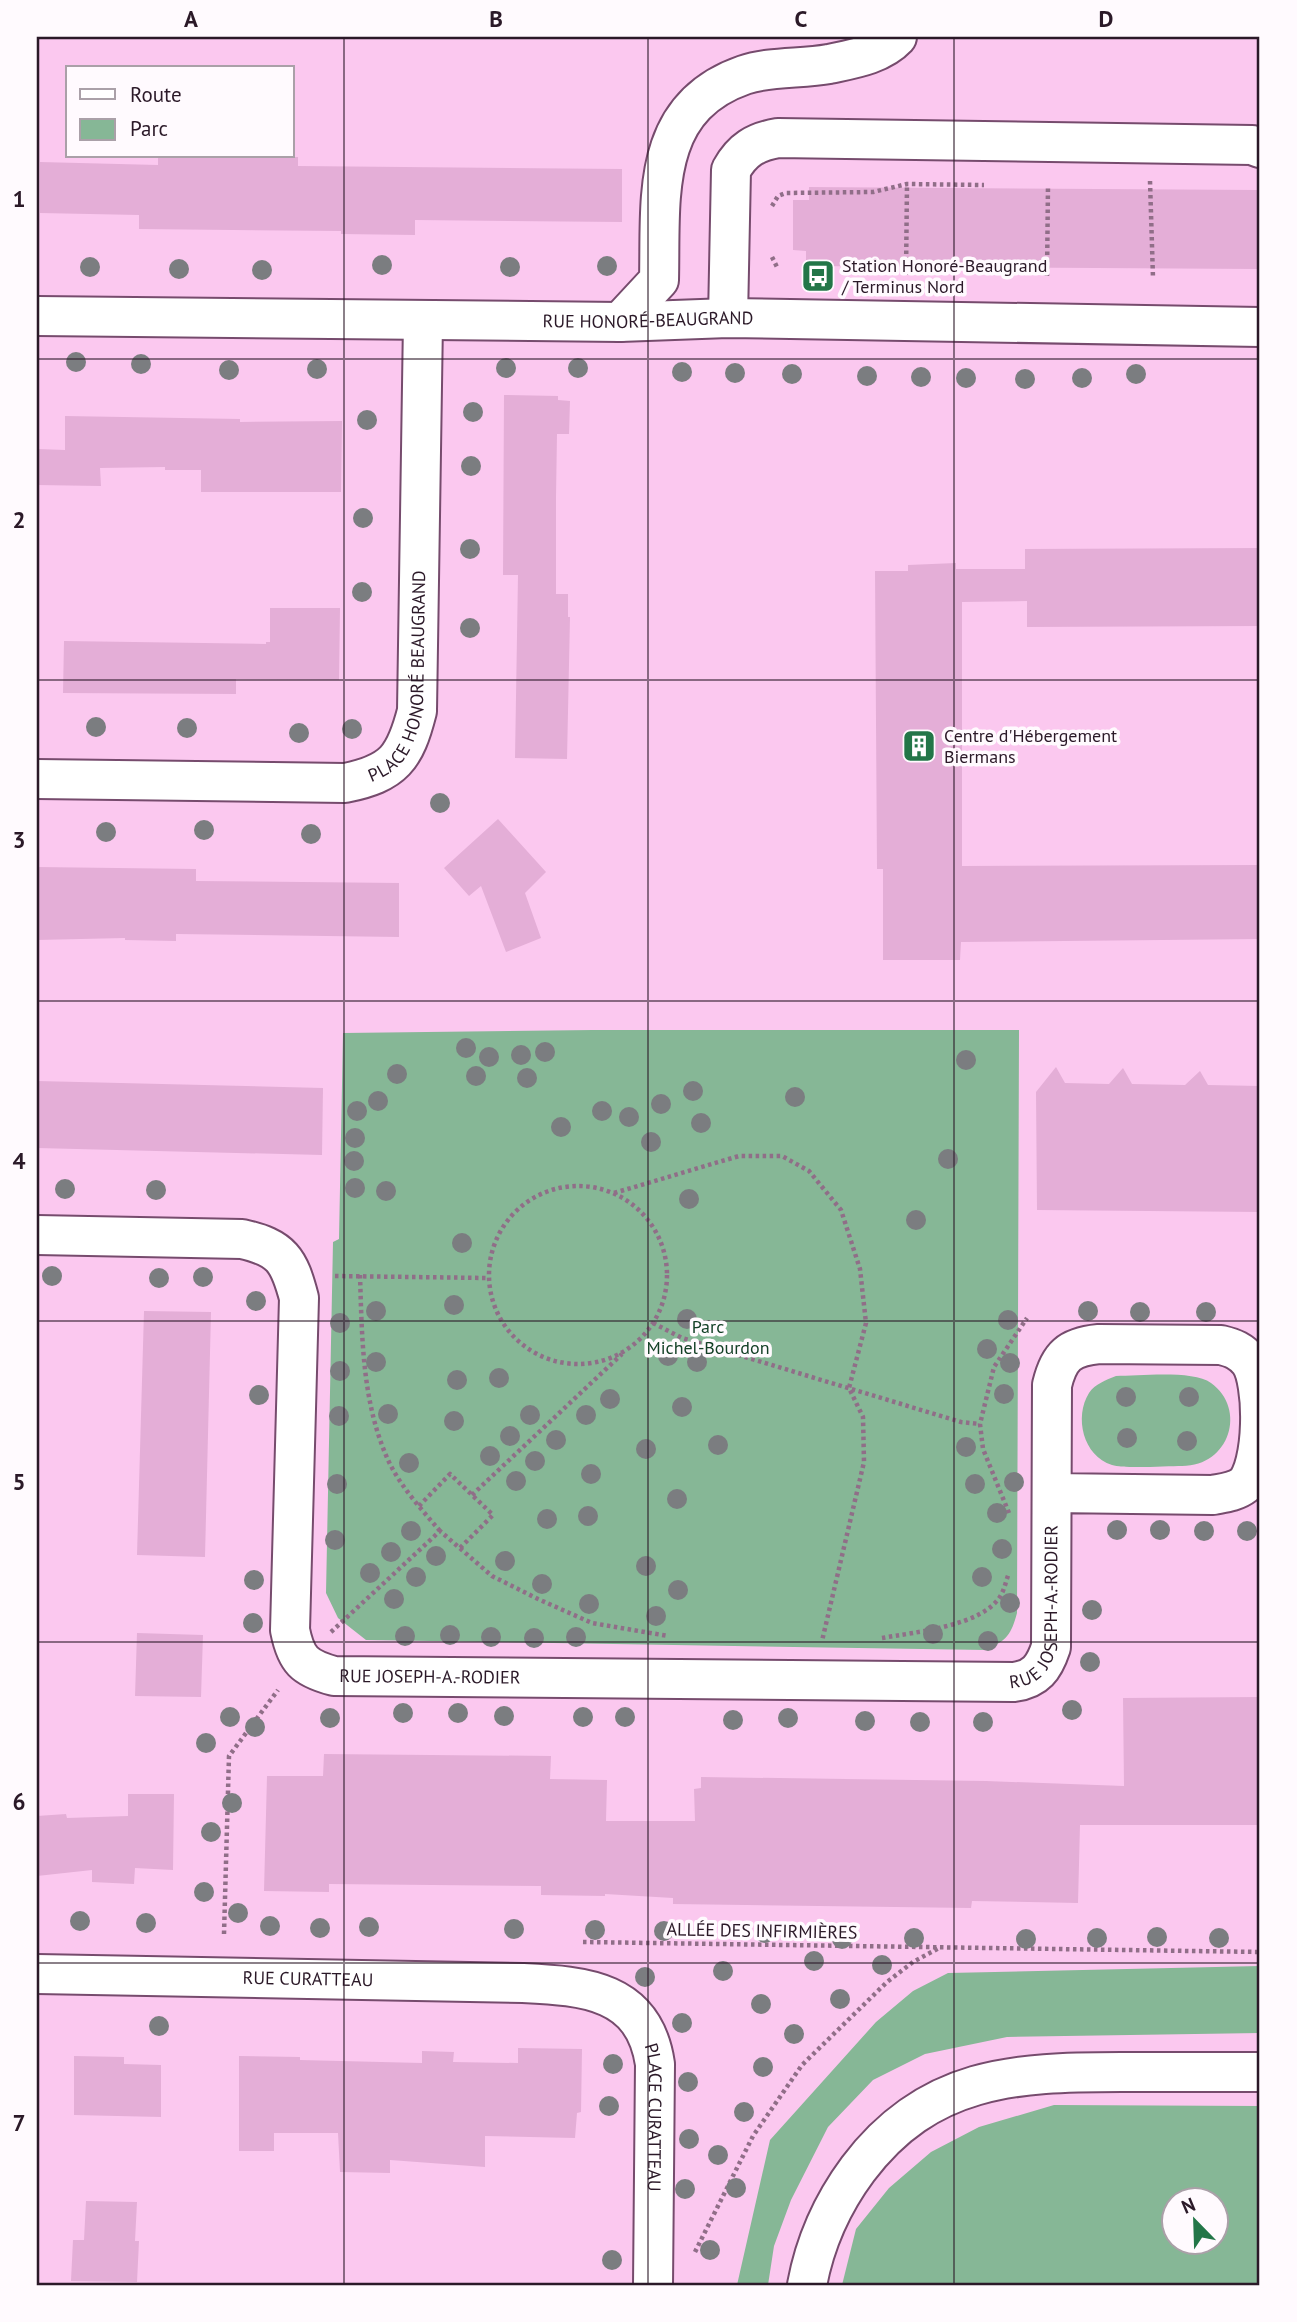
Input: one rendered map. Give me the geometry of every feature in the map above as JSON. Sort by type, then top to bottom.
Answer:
[{"type":"street","points":[[620,322],[659,280],[661,185],[670,143],[688,111],[713,89],[745,75],[861,58],[891,43],[897,37]]},
{"type":"street","points":[[728,318],[731,170],[748,148],[761,141],[778,138],[1252,145],[1260,148]]},
{"type":"street","name":"RUE HONORÉ-BEAUGRAND","points":[[37,316],[620,322],[728,318],[1260,327]]},
{"type":"street","name":"PLACE HONORÉ BEAUGRAND","points":[[37,779],[345,783],[372,777],[396,762],[410,738],[417,711],[423,321]]},
{"type":"street","points":[[37,1235],[242,1240],[264,1244],[283,1257],[293,1276],[299,1298],[290,1630],[293,1646],[300,1660]]},
{"type":"street","name":"RUE JOSEPH-A.-RODIER","points":[[300,1660],[315,1671],[334,1676],[1028,1680],[1039,1672],[1051,1647],[1052,1385],[1056,1367],[1066,1354],[1082,1346],[1099,1345],[1221,1345],[1237,1349],[1250,1361],[1260,1394],[1257,1457],[1253,1473],[1244,1485],[1230,1492],[1213,1494],[1052,1493]]},
{"type":"street","name":"RUE CURATTEAU","points":[[37,1974],[509,1982],[581,1987]]},
{"type":"street","name":"PLACE CURATTEAU","points":[[581,1987],[613,2000],[631,2011],[652,2043],[655,2064],[653,2285]]},
{"type":"street","points":[[807,2285],[828,2216],[850,2180],[893,2131],[937,2100],[990,2081],[1039,2074],[1260,2072]]},
{"type":"path","points":[[1138,181],[1153,180],[1153,278]]},
{"type":"path","points":[[771,212],[773,203],[786,193],[873,192],[907,184],[997,185]]},
{"type":"path","points":[[906,275],[907,184]]},
{"type":"path","points":[[1035,185],[1061,184]]},
{"type":"path","points":[[1047,276],[1048,185]]},
{"type":"path","points":[[770,249],[778,269]]},
{"type":"path","points":[[614,1193],[739,1156],[782,1156],[810,1171],[841,1210],[860,1269],[866,1323],[849,1388],[863,1417],[864,1462],[821,1641],[833,1641]]},
{"type":"path","points":[[472,1495],[648,1331],[664,1304],[668,1273],[664,1246],[650,1221],[630,1201],[604,1189],[576,1185],[548,1190],[523,1204],[504,1225],[492,1250],[488,1278],[495,1308],[511,1335],[536,1354],[565,1364],[596,1363],[625,1352]]},
{"type":"path","points":[[360,1275],[366,1386],[378,1434],[390,1463],[419,1506],[440,1531],[492,1576],[592,1623],[677,1637]]},
{"type":"path","points":[[293,1276],[488,1278]]},
{"type":"path","points":[[1010,1520],[1008,1509],[990,1473],[982,1449],[980,1424],[994,1367],[1027,1318]]},
{"type":"path","points":[[653,1323],[682,1338],[961,1422],[980,1424]]},
{"type":"path","points":[[419,1506],[450,1474],[493,1515],[460,1548]]},
{"type":"path","points":[[224,1934],[229,1756],[300,1660],[440,1531]]},
{"type":"path","points":[[879,1639],[962,1622],[983,1612],[1001,1596],[1010,1570]]},
{"type":"path","name":"ALLÉE DES INFIRMIÈRES","points":[[583,1942],[1260,1952]]},
{"type":"path","name":"ALLÉE DES INFIRMIÈRES","points":[[691,2262],[753,2136],[802,2065],[887,1982],[913,1962],[940,1948]]},
{"type":"green space","name":"Parc Michel-Bourdon","points":[[1019,1030],[1017,1613],[1010,1632],[999,1643],[986,1650],[366,1640],[338,1618],[326,1593],[333,1242],[339,1239],[343,1033]]},
{"type":"green space","points":[[1179,1375],[1192,1376],[1211,1383],[1222,1394],[1228,1407],[1230,1421],[1222,1447],[1199,1464],[1182,1466],[1126,1467],[1102,1460],[1088,1445],[1082,1413],[1091,1390],[1116,1376]]},
{"type":"green space","points":[[1260,1966],[1260,2033],[1007,2037],[925,2054],[873,2080],[828,2127],[791,2200],[774,2246],[768,2285],[737,2285],[770,2140],[876,2022],[913,1991],[948,1973]]},
{"type":"green space","points":[[1054,2105],[1260,2106],[1260,2285],[842,2285],[856,2229],[889,2188],[931,2152],[979,2127]]},
{"type":"building","points":[[298,157],[298,166],[622,169],[622,222],[415,220],[415,235],[341,234],[341,231],[139,229],[139,215],[40,213],[40,162],[158,165],[158,158]]},
{"type":"building","points":[[809,187],[1258,190],[1257,269],[806,266],[806,251],[793,250],[793,200],[809,200]]},
{"type":"building","points":[[504,395],[558,396],[558,400],[570,401],[569,434],[557,434],[556,497],[556,594],[568,594],[570,617],[567,759],[515,758],[518,575],[503,575]]},
{"type":"building","points":[[65,416],[240,419],[240,422],[342,421],[341,492],[201,492],[201,470],[165,470],[165,467],[100,468],[101,486],[37,485],[37,449],[65,450]]},
{"type":"building","name":"Centre d'Hébergement Biermans","points":[[1260,548],[1260,626],[1027,627],[1027,601],[962,602],[962,866],[1260,865],[1260,939],[961,942],[960,960],[883,960],[883,869],[877,869],[875,571],[908,571],[908,565],[956,563],[956,569],[1025,569],[1025,549]]},
{"type":"building","points":[[270,608],[340,608],[339,680],[236,679],[236,694],[63,693],[64,641],[266,644],[270,642]]},
{"type":"building","points":[[498,819],[546,872],[525,893],[541,938],[506,952],[481,886],[469,896],[444,868]]},
{"type":"building","points":[[37,867],[196,869],[196,881],[399,883],[399,937],[176,934],[176,941],[125,938],[37,940]]},
{"type":"building","points":[[1056,1067],[1065,1083],[1109,1084],[1123,1068],[1132,1084],[1185,1085],[1200,1071],[1208,1085],[1260,1086],[1260,1212],[1037,1210],[1036,1092]]},
{"type":"building","points":[[37,1081],[323,1088],[322,1155],[37,1148]]},
{"type":"building","points":[[144,1311],[211,1312],[205,1557],[137,1555]]},
{"type":"building","points":[[137,1633],[203,1635],[201,1697],[135,1696]]},
{"type":"building","points":[[1260,1697],[1260,1825],[1080,1825],[1078,1903],[972,1901],[971,1908],[673,1904],[673,1898],[605,1894],[541,1895],[541,1886],[329,1884],[329,1892],[264,1891],[267,1776],[323,1776],[324,1754],[551,1756],[550,1779],[607,1780],[606,1821],[695,1821],[694,1789],[701,1788],[701,1777],[1124,1786],[1123,1698]]},
{"type":"building","points":[[128,1794],[174,1794],[173,1870],[135,1868],[134,1884],[92,1882],[92,1870],[37,1876],[37,1816],[128,1816]]},
{"type":"building","points":[[518,2048],[582,2049],[581,2112],[577,2113],[575,2138],[485,2136],[485,2167],[390,2160],[390,2173],[340,2172],[338,2133],[274,2133],[274,2151],[239,2151],[239,2056],[422,2063],[422,2051],[454,2052],[453,2062],[518,2063]]},
{"type":"building","points":[[74,2056],[124,2057],[124,2064],[161,2065],[161,2117],[74,2115]]},
{"type":"building","points":[[86,2201],[137,2202],[137,2282],[71,2281],[73,2240],[84,2240]]},
{"type":"place","name":"Station Honoré-Beaugrand / Terminus Nord","points":[[818,276]]},
{"type":"place","name":"Centre d'Hébergement Biermans","points":[[919,746]]}]
